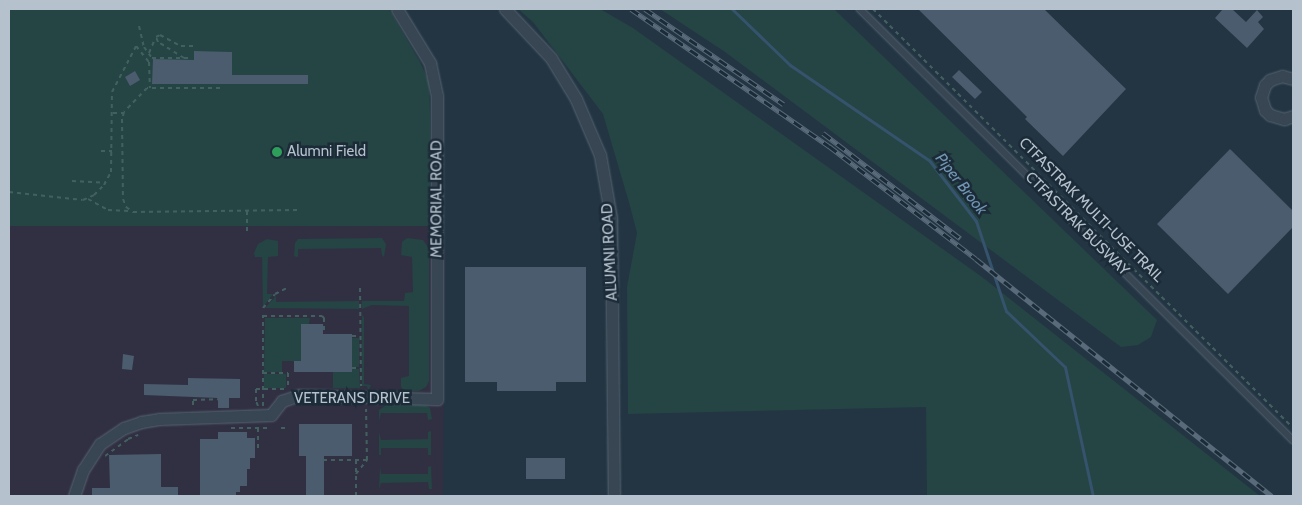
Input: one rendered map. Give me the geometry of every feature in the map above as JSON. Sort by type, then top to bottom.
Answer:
[{"type":"street","name":"MEMORIAL ROAD","points":[[397,9],[430,63],[436,96],[436,399]]},
{"type":"street","name":"ALUMNI ROAD","points":[[505,9],[551,58],[576,99],[600,155],[611,218],[614,496]]},
{"type":"street","points":[[1293,79],[1282,76],[1270,80],[1265,85],[1261,97],[1265,110],[1270,115],[1284,120],[1293,116]]},
{"type":"street","name":"VETERANS DRIVE","points":[[74,496],[83,470],[100,444],[124,428],[141,422],[159,419],[271,415],[282,401],[299,396],[436,399]]},
{"type":"lane","name":"CTFASTRAK BUSWAY","points":[[860,9],[1293,440]]},
{"type":"path","name":"CTFASTRAK MULTI-USE TRAIL","points":[[873,9],[1293,428]]},
{"type":"path","points":[[139,26],[144,47],[152,58],[188,58]]},
{"type":"path","points":[[147,58],[159,35],[181,46],[194,46]]},
{"type":"path","points":[[156,38],[170,51],[184,58]]},
{"type":"path","points":[[9,192],[76,200],[88,199],[106,183],[111,172],[112,92],[136,46],[147,58],[150,66],[150,88]]},
{"type":"path","points":[[131,211],[126,208],[123,199],[123,113],[147,88],[220,88]]},
{"type":"path","points":[[112,113],[123,113]]},
{"type":"path","points":[[101,151],[112,151]]},
{"type":"path","points":[[72,181],[106,183]]},
{"type":"path","points":[[88,199],[95,205],[108,210],[300,210]]},
{"type":"path","points":[[247,211],[247,234]]},
{"type":"path","points":[[263,308],[275,294],[287,288]]},
{"type":"path","points":[[360,288],[361,389]]},
{"type":"path","points":[[263,411],[263,316],[322,316],[324,332]]},
{"type":"path","points":[[352,336],[360,336]]},
{"type":"path","points":[[352,368],[360,368]]},
{"type":"path","points":[[263,373],[288,373],[288,389]]},
{"type":"path","points":[[193,405],[193,400],[218,399]]},
{"type":"path","points":[[356,474],[367,460],[366,409]]},
{"type":"path","points":[[258,423],[258,448]]},
{"type":"path","points":[[105,456],[128,439],[142,434]]},
{"type":"path","points":[[323,460],[367,460]]},
{"type":"path","points":[[356,460],[356,496]]},
{"type":"shaded area","points":[[9,226],[428,226],[445,250],[443,496],[9,496]]},
{"type":"green space","name":"Alumni Field","points":[[9,9],[389,9],[420,62],[429,82],[431,160],[428,226],[9,226]]},
{"type":"green space","points":[[518,9],[600,9],[633,28],[982,277],[1260,496],[927,496],[926,407],[628,414],[627,287],[637,233],[630,206],[603,114],[533,22]]},
{"type":"green space","points":[[660,9],[834,9],[1157,320],[1151,337],[1138,345],[1121,347],[725,52]]},
{"type":"green space","points":[[382,238],[386,244],[384,257],[381,248],[298,249],[298,257],[294,256],[295,243],[298,239]]},
{"type":"green space","points":[[407,238],[423,240],[428,247],[429,254],[429,381],[426,387],[419,391],[404,391],[401,387],[401,378],[409,376],[409,306],[372,305],[362,309],[362,301],[404,301],[405,293],[413,292],[412,257],[401,255],[402,242]]},
{"type":"green space","points":[[267,239],[278,241],[278,256],[268,257],[267,294],[273,294],[263,307],[262,257],[255,257],[254,253],[258,244]]},
{"type":"green space","points":[[276,296],[276,302],[359,301],[359,309],[265,308]]},
{"type":"green space","points":[[362,315],[364,317],[364,384],[371,385],[368,391],[367,386],[362,386]]},
{"type":"green space","points":[[265,318],[310,318],[301,361],[282,361],[282,372],[264,372]]},
{"type":"green space","points":[[352,338],[359,338],[359,367],[352,367]]},
{"type":"green space","points":[[352,369],[359,369],[360,388],[333,388],[333,372],[352,372]]},
{"type":"green space","points":[[264,374],[286,374],[286,388],[264,388]]},
{"type":"green space","points":[[390,403],[424,404],[430,408],[432,419],[428,420],[427,413],[381,413],[379,421],[379,410]]},
{"type":"green space","points":[[431,431],[431,455],[428,455],[428,448],[381,448],[381,455],[379,455],[379,432],[381,440],[428,439],[428,432]]},
{"type":"green space","points":[[380,466],[381,474],[428,474],[428,467],[431,466],[432,489],[429,489],[428,482],[381,483],[379,490]]},
{"type":"building","points":[[918,9],[1044,9],[1126,89],[1063,156],[1025,119],[1027,117]]},
{"type":"building","points":[[1223,9],[1232,9],[1246,22],[1257,10],[1263,17],[1258,22],[1264,29],[1247,48],[1215,18]]},
{"type":"building","points":[[194,51],[232,52],[232,75],[308,75],[308,84],[152,84],[153,59],[194,60]]},
{"type":"building","points":[[959,70],[982,92],[975,99],[952,77]]},
{"type":"building","points":[[135,71],[140,80],[130,86],[125,77]]},
{"type":"building","points":[[1230,149],[1293,211],[1293,227],[1228,294],[1157,224]]},
{"type":"building","points":[[465,267],[586,267],[586,382],[556,382],[556,391],[497,391],[497,382],[465,382]]},
{"type":"building","points":[[301,324],[323,324],[323,334],[352,334],[352,372],[294,372],[294,361],[301,361]]},
{"type":"building","points":[[123,354],[134,356],[132,370],[122,369]]},
{"type":"building","points":[[188,378],[240,379],[240,398],[229,398],[229,408],[218,408],[218,398],[144,395],[144,384],[188,385]]},
{"type":"building","points":[[299,424],[352,424],[352,456],[324,456],[324,496],[306,496],[306,456],[299,456]]},
{"type":"building","points":[[218,432],[247,432],[247,438],[255,438],[255,458],[250,458],[250,469],[247,469],[247,486],[240,486],[240,492],[236,492],[236,496],[200,496],[200,439],[218,439]]},
{"type":"building","points":[[161,454],[161,487],[178,487],[178,496],[92,496],[92,488],[110,488],[109,455]]},
{"type":"building","points":[[526,458],[565,458],[565,479],[526,479]]},
{"type":"waterway","name":"Piper Brook","points":[[732,9],[790,65],[929,160],[976,221],[1006,311],[1065,367],[1093,496]]},
{"type":"railway","points":[[631,9],[829,146],[976,259],[1272,496]]},
{"type":"railway","points":[[645,9],[783,104]]},
{"type":"railway","points":[[823,133],[960,238]]},
{"type":"place","name":"Alumni Field","points":[[277,152]]}]
